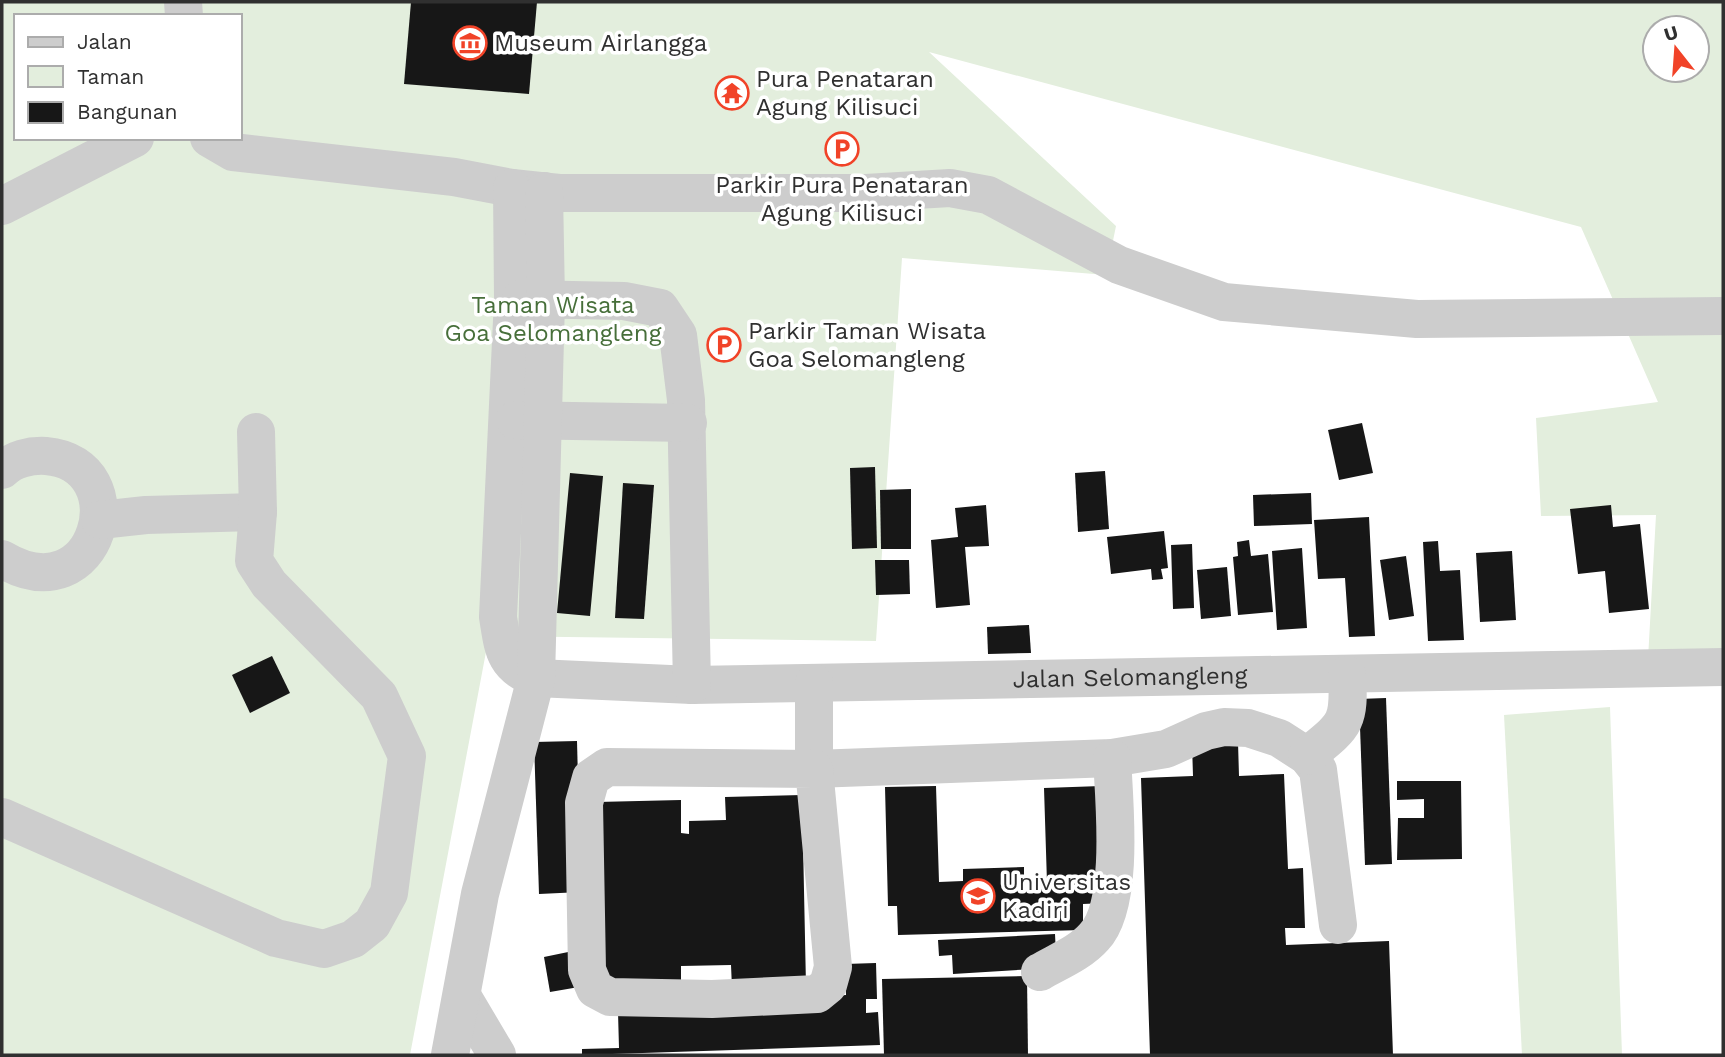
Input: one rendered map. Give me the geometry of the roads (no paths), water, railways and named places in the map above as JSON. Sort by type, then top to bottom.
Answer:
[{"type":"street","points":[[2,206],[131,140]]},
{"type":"street","points":[[212,140],[233,152],[454,177],[528,190],[628,195],[696,191],[866,193],[950,188],[988,195],[1119,265],[1224,302],[1417,319],[1723,316]]},
{"type":"street","points":[[450,1055],[480,894],[536,678],[522,674],[504,655],[498,617],[524,420],[529,300],[528,190]]},
{"type":"street","points":[[529,300],[624,301],[660,308],[678,335],[688,423],[692,685]]},
{"type":"street","points":[[524,420],[688,423]]},
{"type":"street","points":[[2,817],[276,938],[324,949],[354,939],[372,924],[389,893],[407,756],[379,696],[278,594],[254,561],[258,512],[256,432]]},
{"type":"street","points":[[2,470],[8,464],[33,455],[59,457],[82,471],[97,494],[100,520],[92,545],[73,564],[48,573],[21,571],[2,559]]},
{"type":"street","points":[[100,520],[146,514],[258,512]]},
{"type":"street","name":"Jalan Selomangleng","points":[[536,678],[692,685],[1723,667]]},
{"type":"street","points":[[1307,756],[1344,723],[1349,703],[1347,675]]},
{"type":"street","points":[[814,683],[814,769],[833,967],[828,985],[817,994],[712,999],[610,997],[595,989],[587,970],[584,803],[591,778],[607,767],[814,769],[1112,758],[1166,749],[1206,731],[1224,727],[1258,732],[1279,738],[1307,756],[1318,770],[1338,925]]},
{"type":"street","points":[[1040,972],[1082,948],[1101,928],[1111,893],[1116,842],[1112,758]]},
{"type":"street","points":[[462,996],[497,1055]]},
{"type":"place","name":"Museum Airlangga","points":[[470,43]]},
{"type":"place","name":"Pura Penataran Agung Kilisuci","points":[[732,93]]},
{"type":"place","name":"Parkir Pura Penataran Agung Kilisuci","points":[[842,149]]},
{"type":"place","name":"Parkir Taman Wisata Goa Selomangleng","points":[[724,345]]},
{"type":"place","name":"Universitas Kadiri","points":[[978,896]]},
{"type":"park label","name":"Taman Wisata Goa Selomangleng","points":[[553,319]]}]
